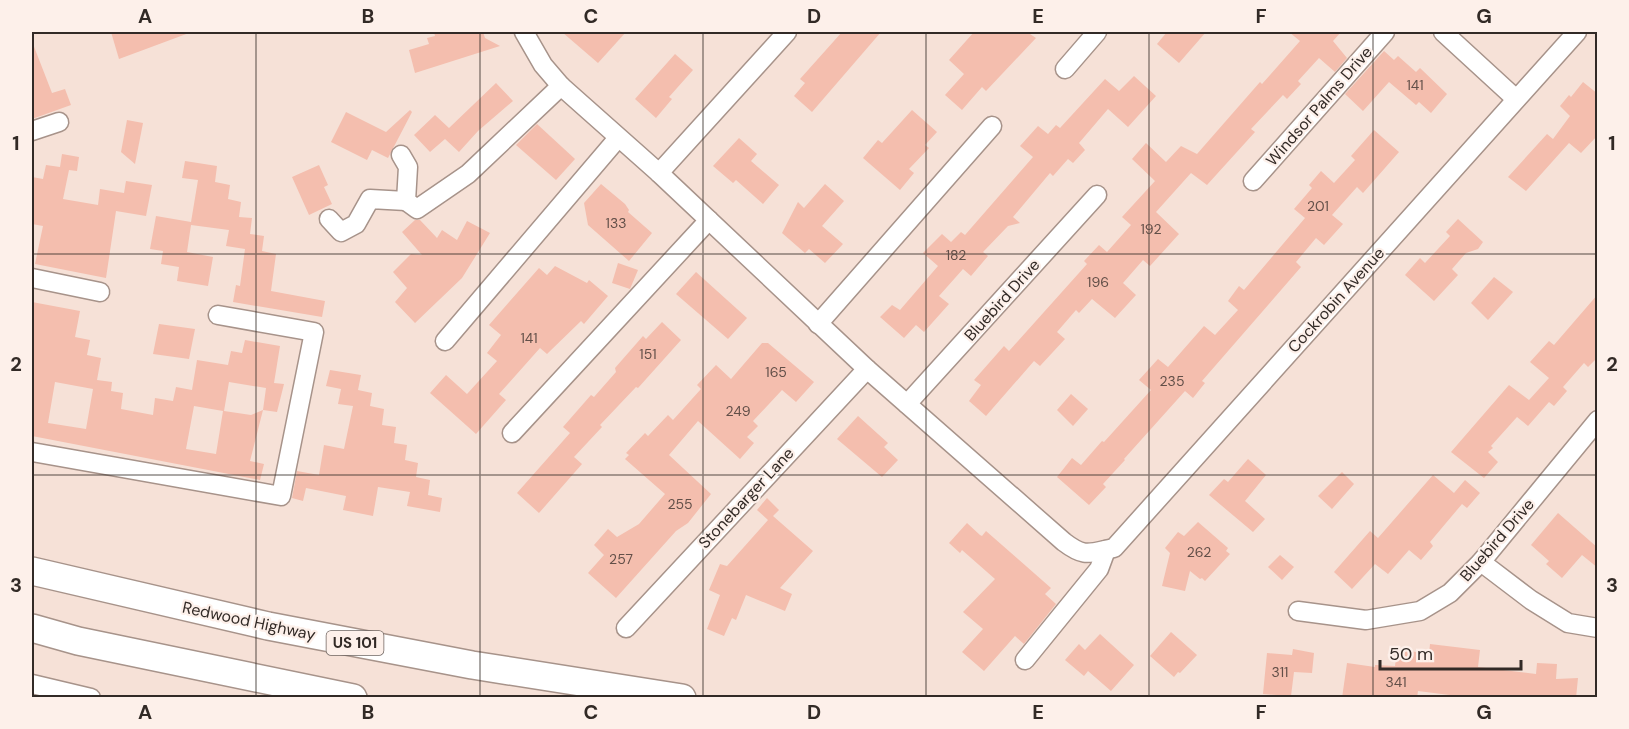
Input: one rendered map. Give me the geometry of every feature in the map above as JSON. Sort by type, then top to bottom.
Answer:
[{"type":"highway","name":"Redwood Highway","points":[[32,571],[268,626],[472,664],[682,698]]},
{"type":"highway","points":[[32,628],[78,641],[353,698]]},
{"type":"street","points":[[524,32],[543,65],[561,86],[659,173],[867,369],[1076,552],[1106,550],[1100,569],[1025,660]]},
{"type":"street","points":[[659,173],[787,32]]},
{"type":"street","points":[[1065,69],[1097,32]]},
{"type":"street","name":"Windsor Palms Drive","points":[[1253,181],[1385,32]]},
{"type":"street","points":[[1443,32],[1516,99]]},
{"type":"street","name":"Cockrobin Avenue","points":[[1106,550],[1114,548],[1577,32]]},
{"type":"street","points":[[329,219],[341,232],[356,224],[370,200],[406,201],[417,210],[468,174],[561,86]]},
{"type":"street","points":[[32,131],[59,122]]},
{"type":"street","points":[[818,324],[992,126]]},
{"type":"street","points":[[445,341],[618,138]]},
{"type":"street","points":[[401,155],[408,167],[406,201]]},
{"type":"street","name":"Bluebird Drive","points":[[907,404],[1097,195]]},
{"type":"street","points":[[512,433],[709,220]]},
{"type":"street","points":[[32,278],[100,292]]},
{"type":"street","points":[[32,452],[281,496],[314,332],[218,315]]},
{"type":"street","name":"Stonebarger Lane","points":[[626,628],[867,369]]},
{"type":"street","name":"Bluebird Drive","points":[[1298,611],[1366,620],[1420,610],[1450,593],[1481,562],[1598,420]]},
{"type":"street","points":[[1481,562],[1531,600],[1568,623],[1598,628]]},
{"type":"street","points":[[32,684],[92,698]]},
{"type":"building","points":[[111,32],[189,32],[189,33],[119,59]]},
{"type":"building","points":[[434,32],[483,32],[485,38],[500,46],[415,73],[409,50],[429,44],[427,38],[435,36]]},
{"type":"building","points":[[562,32],[626,32],[598,63]]},
{"type":"building","points":[[842,32],[881,32],[812,112],[794,96],[805,83],[800,79]]},
{"type":"building","points":[[974,32],[1027,32],[1036,38],[986,91],[982,87],[962,110],[945,95],[964,74],[949,60]]},
{"type":"building","points":[[1167,32],[1206,32],[1179,63],[1157,44]]},
{"type":"building","points":[[1289,32],[1341,32],[1333,41],[1347,58],[1335,72],[1319,58],[1298,81],[1301,84],[1287,99],[1283,95],[1251,129],[1255,132],[1207,185],[1191,173],[1156,212],[1179,234],[1150,266],[1143,260],[1123,283],[1136,295],[1115,318],[1092,299],[1079,313],[1076,310],[1057,332],[1065,339],[1040,366],[1034,361],[986,416],[969,401],[981,385],[974,380],[1004,346],[1009,351],[1087,264],[1084,261],[1099,245],[1107,252],[1131,225],[1122,217],[1155,181],[1132,159],[1146,143],[1166,162],[1181,146],[1197,154],[1260,82],[1262,84],[1300,41]]},
{"type":"building","points":[[32,44],[52,93],[65,89],[71,105],[32,119]]},
{"type":"building","points":[[1384,51],[1394,60],[1398,56],[1416,72],[1420,68],[1447,94],[1431,113],[1419,102],[1416,105],[1389,82],[1363,111],[1345,94]]},
{"type":"building","points":[[675,54],[693,70],[669,97],[672,99],[656,118],[635,99]]},
{"type":"building","points":[[1134,76],[1156,96],[1128,127],[1108,109],[1079,143],[1085,150],[1073,163],[1068,159],[1053,176],[1050,173],[1013,217],[1020,223],[1008,226],[983,252],[988,256],[971,276],[963,269],[939,296],[949,304],[924,332],[916,325],[904,338],[880,317],[892,305],[900,310],[938,266],[923,253],[942,234],[951,242],[961,232],[965,235],[1033,157],[1020,146],[1038,126],[1048,134],[1056,125],[1060,128],[1105,79],[1119,91]]},
{"type":"building","points":[[1583,82],[1598,94],[1598,135],[1581,153],[1569,143],[1526,191],[1508,177],[1547,134],[1553,139],[1570,116],[1560,106]]},
{"type":"building","points":[[496,83],[513,101],[478,131],[459,152],[445,139],[430,152],[414,135],[435,115],[449,128]]},
{"type":"building","points":[[410,110],[412,112],[388,158],[372,150],[367,160],[331,142],[346,112],[386,132]]},
{"type":"building","points":[[912,110],[937,132],[925,145],[929,148],[909,169],[914,173],[900,190],[863,158],[878,140],[882,143]]},
{"type":"building","points":[[127,120],[143,123],[135,164],[121,152]]},
{"type":"building","points":[[537,124],[575,159],[556,180],[516,145]]},
{"type":"building","points":[[1374,130],[1399,152],[1363,193],[1357,187],[1332,215],[1343,224],[1324,245],[1316,238],[1296,262],[1301,267],[1202,381],[1205,383],[1193,398],[1185,391],[1124,459],[1103,484],[1106,487],[1089,505],[1057,477],[1072,458],[1081,465],[1151,390],[1139,380],[1158,359],[1168,367],[1204,326],[1215,335],[1238,310],[1228,301],[1239,286],[1244,290],[1305,218],[1294,209],[1312,188],[1309,185],[1321,171],[1334,183],[1355,160],[1351,156]]},
{"type":"building","points":[[739,138],[757,154],[751,161],[779,185],[763,204],[736,180],[733,183],[713,166]]},
{"type":"building","points":[[62,154],[79,157],[77,171],[69,170],[63,199],[98,205],[100,189],[124,193],[126,181],[152,185],[146,216],[116,211],[106,278],[35,264],[43,226],[32,224],[32,177],[43,179],[46,165],[60,167]]},
{"type":"building","points":[[185,161],[217,166],[215,182],[230,185],[228,199],[241,202],[239,217],[252,218],[250,234],[264,236],[262,251],[276,254],[271,291],[325,301],[322,317],[233,302],[236,285],[240,286],[245,249],[226,246],[229,230],[191,225],[187,252],[213,257],[208,286],[177,281],[179,267],[161,264],[163,251],[150,249],[156,216],[191,222],[198,180],[182,178]]},
{"type":"building","points":[[319,165],[328,185],[324,187],[332,204],[309,215],[292,177]]},
{"type":"building","points":[[601,184],[625,204],[628,212],[652,233],[629,261],[588,225],[584,203]]},
{"type":"building","points":[[825,184],[844,201],[822,226],[843,244],[825,263],[809,249],[805,253],[782,233],[798,202],[804,208]]},
{"type":"building","points":[[1458,219],[1483,242],[1478,249],[1466,253],[1452,269],[1458,275],[1434,301],[1405,275],[1420,258],[1425,263],[1450,236],[1446,232]]},
{"type":"building","points":[[415,220],[420,220],[437,238],[442,230],[457,240],[467,221],[490,233],[462,278],[415,323],[395,302],[407,288],[393,272],[411,254],[422,255],[402,232]]},
{"type":"building","points":[[618,263],[638,270],[630,289],[612,283]]},
{"type":"building","points":[[555,266],[587,283],[589,280],[608,296],[584,324],[581,321],[547,354],[540,348],[499,394],[506,400],[476,434],[430,393],[446,375],[467,394],[497,361],[487,353],[501,335],[489,325],[539,268],[547,275]]},
{"type":"building","points":[[696,272],[747,318],[728,339],[676,294]]},
{"type":"building","points":[[1494,277],[1513,292],[1488,320],[1471,303]]},
{"type":"building","points":[[1598,294],[1598,357],[1588,367],[1584,363],[1563,387],[1567,391],[1554,406],[1549,402],[1528,426],[1517,417],[1491,446],[1493,448],[1488,452],[1498,462],[1484,478],[1451,452],[1509,385],[1529,400],[1549,378],[1530,362],[1549,341],[1554,345]]},
{"type":"building","points":[[32,302],[80,311],[75,337],[90,340],[87,355],[101,358],[97,380],[112,382],[111,391],[123,393],[121,409],[153,415],[155,398],[173,401],[176,387],[192,390],[197,360],[228,365],[231,351],[242,353],[245,340],[280,346],[274,383],[284,384],[277,412],[263,410],[250,461],[264,464],[260,480],[32,436]],"holes":[[[55,382],[93,389],[86,429],[48,423]],[[229,382],[266,388],[263,410],[251,415],[224,411]],[[194,406],[223,411],[216,454],[186,449]]]},
{"type":"building","points":[[662,322],[681,340],[638,388],[636,387],[600,425],[602,427],[574,457],[582,464],[539,513],[517,493],[570,433],[563,427],[591,395],[594,397],[616,372],[615,368],[643,336],[646,339]]},
{"type":"building","points":[[159,324],[195,329],[189,359],[153,354]]},
{"type":"building","points":[[762,343],[768,343],[814,382],[796,402],[782,390],[753,421],[758,426],[747,437],[754,443],[740,459],[698,421],[669,455],[711,494],[688,523],[676,531],[616,598],[588,573],[604,555],[594,545],[608,529],[617,537],[639,524],[665,494],[625,459],[629,455],[626,453],[645,433],[648,436],[668,415],[673,420],[701,389],[697,385],[716,365],[731,379]]},
{"type":"building","points":[[330,370],[361,375],[358,390],[372,393],[370,406],[384,409],[382,425],[396,427],[394,443],[407,445],[405,460],[418,463],[416,477],[430,480],[428,495],[442,498],[440,512],[407,506],[410,492],[378,487],[373,516],[343,510],[346,496],[306,488],[303,501],[292,498],[297,471],[319,475],[324,445],[344,449],[353,406],[338,404],[341,389],[326,386]]},
{"type":"building","points":[[1071,394],[1088,409],[1073,426],[1057,410]]},
{"type":"building","points":[[858,416],[888,443],[884,447],[898,460],[882,477],[837,439]]},
{"type":"building","points":[[1248,459],[1266,475],[1245,501],[1265,519],[1253,532],[1209,495],[1224,479],[1228,482]]},
{"type":"building","points":[[1342,472],[1354,484],[1332,509],[1318,496]]},
{"type":"building","points":[[1433,475],[1454,493],[1465,480],[1480,493],[1467,508],[1462,504],[1430,542],[1433,546],[1421,560],[1409,550],[1388,574],[1375,564],[1352,589],[1334,572],[1370,531],[1378,538]]},
{"type":"building","points":[[767,498],[779,510],[773,516],[813,551],[780,588],[792,594],[785,611],[746,595],[736,620],[732,618],[724,636],[707,629],[720,595],[709,590],[720,564],[727,566],[768,520],[757,510]]},
{"type":"building","points":[[1558,513],[1598,548],[1598,568],[1582,555],[1562,578],[1546,564],[1549,561],[1531,545]]},
{"type":"building","points":[[1198,522],[1228,548],[1226,551],[1230,554],[1205,581],[1190,571],[1185,591],[1162,586],[1170,553],[1165,548],[1178,532],[1184,536]]},
{"type":"building","points":[[967,523],[982,536],[986,531],[1051,588],[1045,594],[1056,604],[1024,644],[1015,636],[984,671],[962,652],[983,629],[963,612],[995,579],[962,550],[960,553],[949,543]]},
{"type":"building","points":[[1280,555],[1294,567],[1282,580],[1268,567]]},
{"type":"building","points":[[1171,632],[1197,655],[1174,677],[1150,656]]},
{"type":"building","points":[[1100,634],[1134,665],[1111,691],[1088,671],[1084,676],[1065,660],[1079,644],[1085,650]]},
{"type":"building","points":[[1430,644],[1480,650],[1478,667],[1536,674],[1537,663],[1557,664],[1556,679],[1578,678],[1576,698],[1473,698],[1418,691],[1417,698],[1342,698],[1347,663],[1375,667],[1375,665],[1395,666],[1397,649],[1429,654]]},
{"type":"building","points":[[1293,649],[1314,653],[1312,673],[1294,672],[1291,696],[1263,694],[1267,653],[1292,655]]}]
